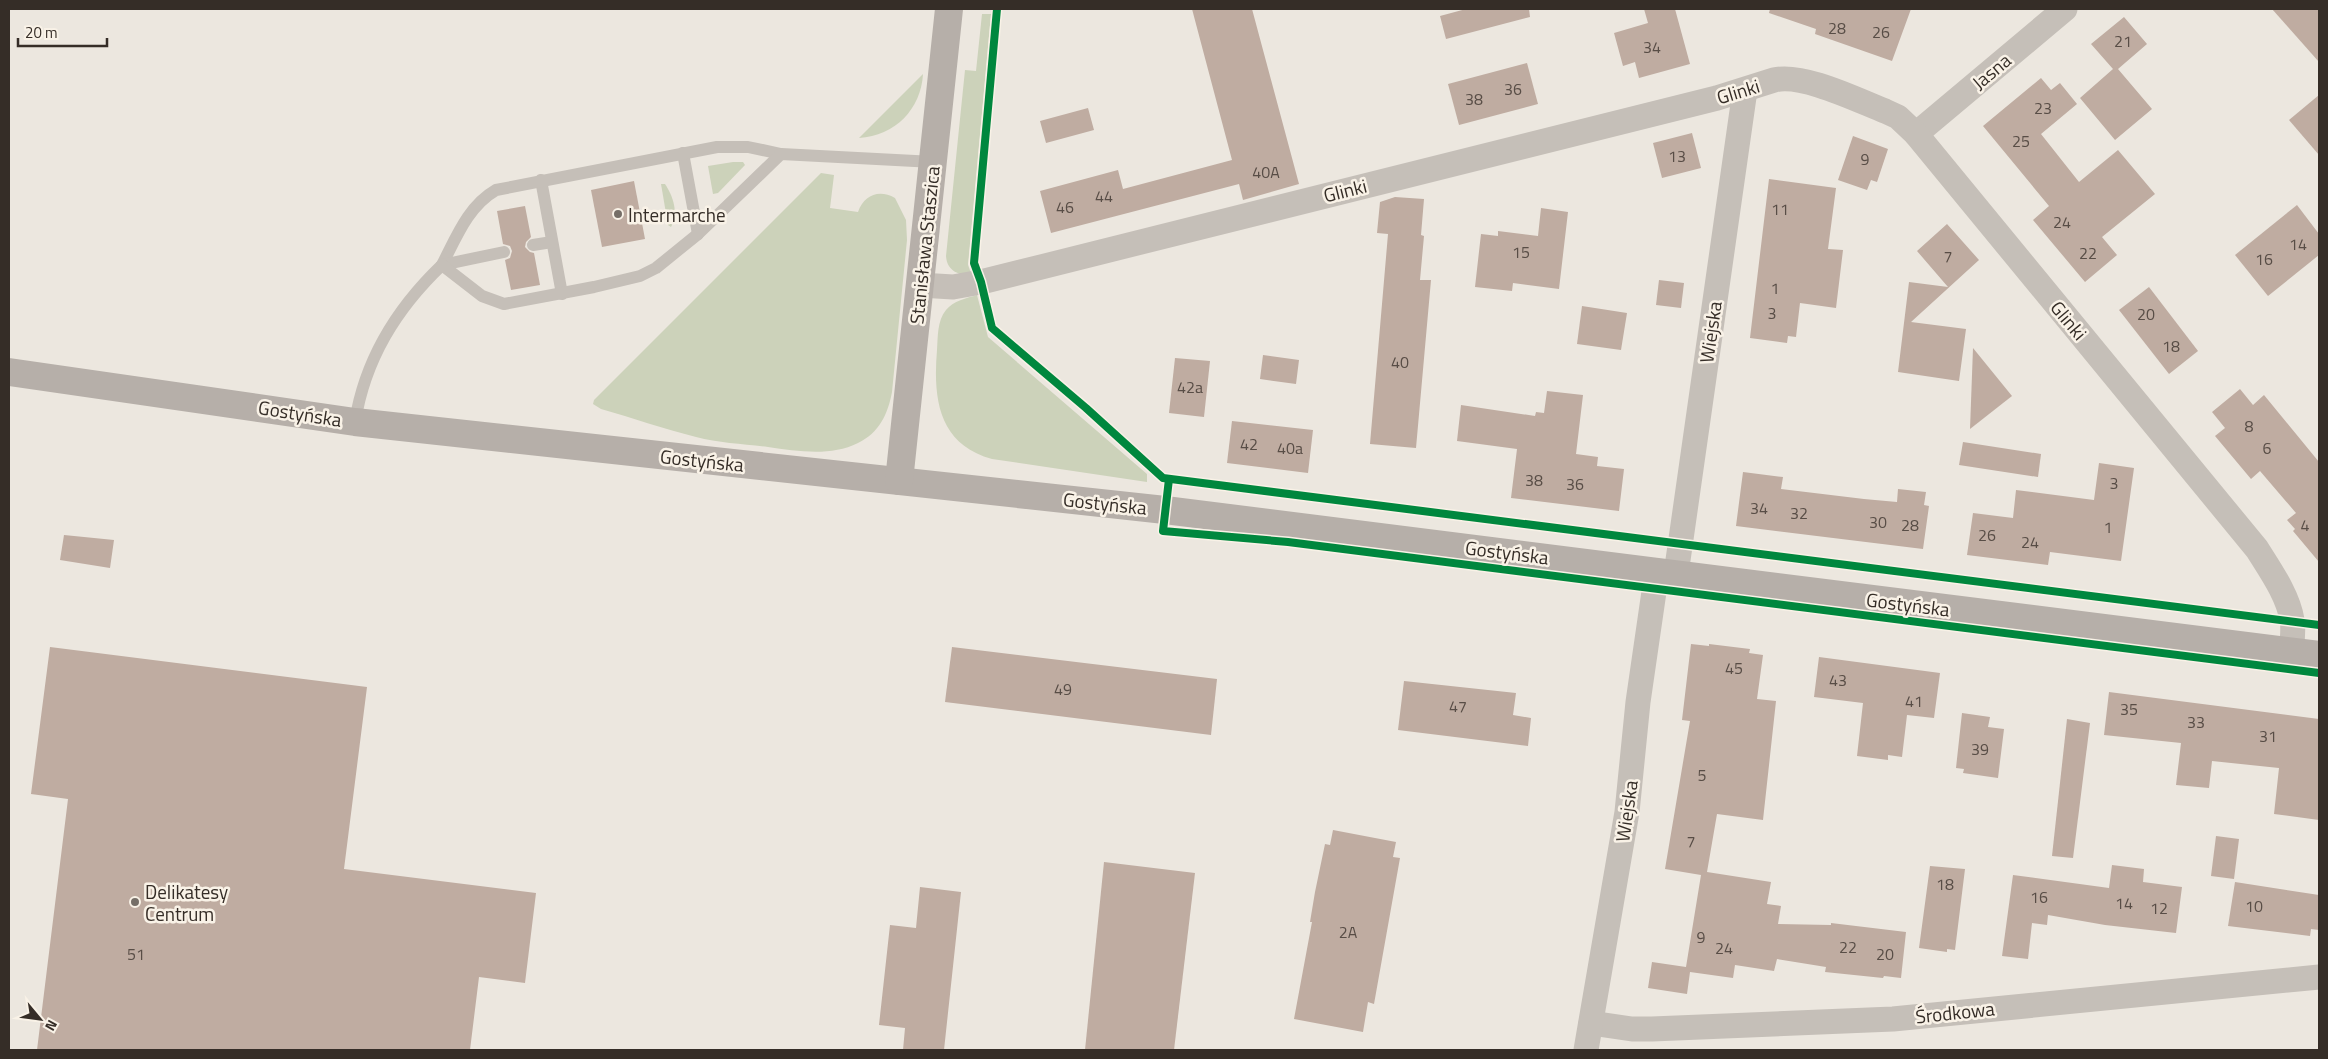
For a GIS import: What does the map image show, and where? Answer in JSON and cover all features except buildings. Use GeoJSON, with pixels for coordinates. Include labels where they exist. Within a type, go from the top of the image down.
{"type":"FeatureCollection","features":[{"type":"Feature","properties":{"kind":"street","name":"Stanisława Staszica"},"geometry":{"type":"LineString","coordinates":[[898,481],[934,162],[949,9]]}},
{"type":"Feature","properties":{"kind":"street","name":"Jasna"},"geometry":{"type":"LineString","coordinates":[[1916,134],[2065,9]]}},
{"type":"Feature","properties":{"kind":"street","name":"Glinki"},"geometry":{"type":"LineString","coordinates":[[920,285],[953,287],[981,282],[1745,90],[1784,78],[1802,80],[1898,117],[1916,134],[2257,549],[2279,586],[2290,612],[2293,622],[2291,652]]}},
{"type":"Feature","properties":{"kind":"street","name":"Wiejska"},"geometry":{"type":"LineString","coordinates":[[1586,1050],[1627,812],[1638,702],[1666,573],[1745,90]]}},
{"type":"Feature","properties":{"kind":"street","name":"Gostyńska"},"geometry":{"type":"LineString","coordinates":[[9,372],[355,422],[1175,511],[2319,655]]}},
{"type":"Feature","properties":{"kind":"street","name":"Środkowa"},"geometry":{"type":"LineString","coordinates":[[1591,1023],[1632,1029],[1652,1029],[1893,1018],[2319,976]]}},
{"type":"Feature","properties":{"kind":"lane"},"geometry":{"type":"LineString","coordinates":[[355,422],[359,399],[368,370],[388,328],[415,293],[442,265],[463,225],[478,203],[496,190],[683,153],[732,146],[760,148],[781,154],[934,162]]}},
{"type":"Feature","properties":{"kind":"lane"},"geometry":{"type":"LineString","coordinates":[[683,153],[698,234]]}},
{"type":"Feature","properties":{"kind":"lane"},"geometry":{"type":"LineString","coordinates":[[442,265],[471,289],[492,302],[513,304],[640,276],[656,268],[698,234],[781,154]]}},
{"type":"Feature","properties":{"kind":"lane"},"geometry":{"type":"LineString","coordinates":[[541,180],[562,294]]}},
{"type":"Feature","properties":{"kind":"lane"},"geometry":{"type":"LineString","coordinates":[[533,245],[552,242]]}},
{"type":"Feature","properties":{"kind":"lane"},"geometry":{"type":"LineString","coordinates":[[442,265],[504,252]]}},
{"type":"Feature","properties":{"kind":"green space"},"geometry":{"type":"Polygon","coordinates":[[[982,14],[991,14],[968,265],[972,276],[955,272],[949,266],[946,256],[965,70],[976,71],[982,14]]]}},
{"type":"Feature","properties":{"kind":"green space"},"geometry":{"type":"Polygon","coordinates":[[[923,74],[917,98],[904,118],[884,132],[859,138],[923,74]]]}},
{"type":"Feature","properties":{"kind":"green space"},"geometry":{"type":"Polygon","coordinates":[[[743,162],[745,165],[718,193],[713,194],[708,166],[743,162]]]}},
{"type":"Feature","properties":{"kind":"green space"},"geometry":{"type":"Polygon","coordinates":[[[821,173],[834,175],[830,208],[858,212],[864,201],[868,198],[873,195],[883,194],[895,198],[906,220],[907,240],[892,392],[885,415],[872,434],[858,443],[836,450],[813,452],[790,450],[696,437],[601,409],[593,404],[594,400],[821,173]]]}},
{"type":"Feature","properties":{"kind":"green space"},"geometry":{"type":"Polygon","coordinates":[[[661,184],[665,184],[674,205],[675,216],[671,227],[668,225],[661,184]]]}},
{"type":"Feature","properties":{"kind":"green space"},"geometry":{"type":"Polygon","coordinates":[[[977,295],[988,337],[1147,474],[1147,482],[992,459],[974,452],[960,442],[950,431],[938,402],[936,385],[939,329],[943,314],[952,304],[977,295]]]}},
{"type":"Feature","properties":{"kind":"cycle path"},"geometry":{"type":"LineString","coordinates":[[997,9],[974,263],[981,282],[992,328],[1086,408],[1163,478],[2319,625]]}},
{"type":"Feature","properties":{"kind":"cycle path"},"geometry":{"type":"LineString","coordinates":[[1169,479],[1163,531],[1288,542],[2319,673]]}},
{"type":"Feature","properties":{"kind":"place","name":"Intermarche"},"geometry":{"type":"Point","coordinates":[618,214]}},
{"type":"Feature","properties":{"kind":"place","name":"Delikatesy Centrum"},"geometry":{"type":"Point","coordinates":[135,902]}}]}
